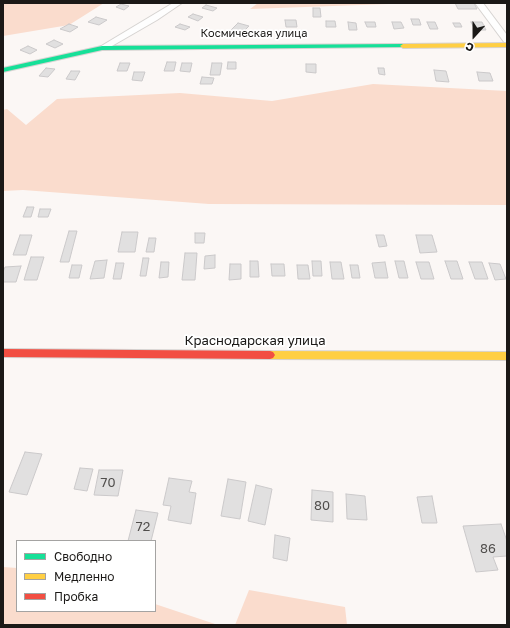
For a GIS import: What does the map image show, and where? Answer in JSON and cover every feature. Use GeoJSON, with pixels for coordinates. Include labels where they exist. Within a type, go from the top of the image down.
{"type":"FeatureCollection","features":[{"type":"Feature","properties":{"kind":"street"},"geometry":{"type":"LineString","coordinates":[[102,48],[178,3]]}},
{"type":"Feature","properties":{"kind":"street"},"geometry":{"type":"LineString","coordinates":[[480,3],[507,40]]}},
{"type":"Feature","properties":{"kind":"street","name":"Космическая улица"},"geometry":{"type":"LineString","coordinates":[[3,70],[102,48],[507,44]]}},
{"type":"Feature","properties":{"kind":"street","name":"Краснодарская улица"},"geometry":{"type":"LineString","coordinates":[[3,352],[507,356]]}},
{"type":"Feature","properties":{"kind":"shaded area"},"geometry":{"type":"Polygon","coordinates":[[[3,3],[104,3],[69,25],[3,36],[3,3]]]}},
{"type":"Feature","properties":{"kind":"shaded area"},"geometry":{"type":"Polygon","coordinates":[[[258,3],[416,3],[250,9],[258,3]]]}},
{"type":"Feature","properties":{"kind":"shaded area"},"geometry":{"type":"Polygon","coordinates":[[[373,84],[507,91],[507,205],[209,204],[23,190],[3,191],[3,110],[7,109],[26,125],[57,99],[180,93],[272,101],[373,84]]]}},
{"type":"Feature","properties":{"kind":"shaded area"},"geometry":{"type":"Polygon","coordinates":[[[3,567],[16,568],[16,612],[156,612],[156,604],[218,625],[3,625],[3,567]]]}},
{"type":"Feature","properties":{"kind":"shaded area"},"geometry":{"type":"Polygon","coordinates":[[[249,590],[345,607],[347,625],[235,625],[249,590]]]}},
{"type":"Feature","properties":{"kind":"building"},"geometry":{"type":"Polygon","coordinates":[[[455,3],[474,3],[477,9],[458,9],[455,3]]]}},
{"type":"Feature","properties":{"kind":"building"},"geometry":{"type":"Polygon","coordinates":[[[121,4],[129,6],[124,10],[116,7],[121,4]]]}},
{"type":"Feature","properties":{"kind":"building"},"geometry":{"type":"Polygon","coordinates":[[[206,5],[217,8],[213,11],[202,8],[206,5]]]}},
{"type":"Feature","properties":{"kind":"building"},"geometry":{"type":"Polygon","coordinates":[[[313,8],[320,8],[321,17],[313,17],[313,8]]]}},
{"type":"Feature","properties":{"kind":"building"},"geometry":{"type":"Polygon","coordinates":[[[193,14],[203,17],[198,21],[188,17],[193,14]]]}},
{"type":"Feature","properties":{"kind":"building"},"geometry":{"type":"Polygon","coordinates":[[[96,17],[107,20],[99,25],[88,22],[96,17]]]}},
{"type":"Feature","properties":{"kind":"building"},"geometry":{"type":"Polygon","coordinates":[[[411,19],[419,19],[421,25],[413,25],[411,19]]]}},
{"type":"Feature","properties":{"kind":"building"},"geometry":{"type":"Polygon","coordinates":[[[285,20],[296,20],[297,27],[286,27],[285,20]]]}},
{"type":"Feature","properties":{"kind":"building"},"geometry":{"type":"Polygon","coordinates":[[[326,21],[335,21],[336,27],[326,27],[326,21]]]}},
{"type":"Feature","properties":{"kind":"building"},"geometry":{"type":"Polygon","coordinates":[[[348,22],[356,23],[357,30],[349,30],[348,22]]]}},
{"type":"Feature","properties":{"kind":"building"},"geometry":{"type":"Polygon","coordinates":[[[365,22],[375,22],[376,27],[367,27],[365,22]]]}},
{"type":"Feature","properties":{"kind":"building"},"geometry":{"type":"Polygon","coordinates":[[[392,22],[401,22],[404,28],[394,29],[392,22]]]}},
{"type":"Feature","properties":{"kind":"building"},"geometry":{"type":"Polygon","coordinates":[[[427,22],[435,22],[438,29],[430,29],[427,22]]]}},
{"type":"Feature","properties":{"kind":"building"},"geometry":{"type":"Polygon","coordinates":[[[471,22],[482,22],[486,30],[475,30],[471,22]]]}},
{"type":"Feature","properties":{"kind":"building"},"geometry":{"type":"Polygon","coordinates":[[[238,23],[249,26],[241,34],[230,31],[238,23]]]}},
{"type":"Feature","properties":{"kind":"building"},"geometry":{"type":"Polygon","coordinates":[[[453,23],[460,23],[462,27],[455,27],[453,23]]]}},
{"type":"Feature","properties":{"kind":"building"},"geometry":{"type":"Polygon","coordinates":[[[69,24],[78,27],[70,32],[60,29],[69,24]]]}},
{"type":"Feature","properties":{"kind":"building"},"geometry":{"type":"Polygon","coordinates":[[[180,24],[190,27],[185,30],[175,27],[180,24]]]}},
{"type":"Feature","properties":{"kind":"building"},"geometry":{"type":"Polygon","coordinates":[[[54,40],[63,44],[55,48],[46,44],[54,40]]]}},
{"type":"Feature","properties":{"kind":"building"},"geometry":{"type":"Polygon","coordinates":[[[28,46],[37,50],[30,54],[20,50],[28,46]]]}},
{"type":"Feature","properties":{"kind":"building"},"geometry":{"type":"Polygon","coordinates":[[[167,62],[176,62],[174,71],[164,71],[167,62]]]}},
{"type":"Feature","properties":{"kind":"building"},"geometry":{"type":"Polygon","coordinates":[[[228,62],[236,62],[236,69],[227,69],[228,62]]]}},
{"type":"Feature","properties":{"kind":"building"},"geometry":{"type":"Polygon","coordinates":[[[120,63],[130,63],[127,71],[117,71],[120,63]]]}},
{"type":"Feature","properties":{"kind":"building"},"geometry":{"type":"Polygon","coordinates":[[[182,63],[192,63],[190,72],[180,71],[182,63]]]}},
{"type":"Feature","properties":{"kind":"building"},"geometry":{"type":"Polygon","coordinates":[[[212,63],[222,63],[220,75],[210,75],[212,63]]]}},
{"type":"Feature","properties":{"kind":"building"},"geometry":{"type":"Polygon","coordinates":[[[306,64],[316,64],[316,73],[306,72],[306,64]]]}},
{"type":"Feature","properties":{"kind":"building"},"geometry":{"type":"Polygon","coordinates":[[[46,68],[55,69],[48,77],[39,76],[46,68]]]}},
{"type":"Feature","properties":{"kind":"building"},"geometry":{"type":"Polygon","coordinates":[[[378,68],[384,68],[385,75],[379,74],[378,68]]]}},
{"type":"Feature","properties":{"kind":"building"},"geometry":{"type":"Polygon","coordinates":[[[434,70],[446,71],[449,82],[436,81],[434,70]]]}},
{"type":"Feature","properties":{"kind":"building"},"geometry":{"type":"Polygon","coordinates":[[[71,71],[80,71],[75,80],[66,79],[71,71]]]}},
{"type":"Feature","properties":{"kind":"building"},"geometry":{"type":"Polygon","coordinates":[[[134,72],[145,72],[142,81],[132,80],[134,72]]]}},
{"type":"Feature","properties":{"kind":"building"},"geometry":{"type":"Polygon","coordinates":[[[477,72],[490,73],[493,81],[479,81],[477,72]]]}},
{"type":"Feature","properties":{"kind":"building"},"geometry":{"type":"Polygon","coordinates":[[[202,77],[214,78],[212,84],[200,84],[202,77]]]}},
{"type":"Feature","properties":{"kind":"building"},"geometry":{"type":"Polygon","coordinates":[[[27,207],[34,207],[31,217],[23,217],[27,207]]]}},
{"type":"Feature","properties":{"kind":"building"},"geometry":{"type":"Polygon","coordinates":[[[40,209],[51,209],[48,217],[38,217],[40,209]]]}},
{"type":"Feature","properties":{"kind":"building"},"geometry":{"type":"Polygon","coordinates":[[[69,231],[77,231],[69,262],[60,262],[69,231]]]}},
{"type":"Feature","properties":{"kind":"building"},"geometry":{"type":"Polygon","coordinates":[[[122,232],[138,232],[135,252],[118,252],[122,232]]]}},
{"type":"Feature","properties":{"kind":"building"},"geometry":{"type":"Polygon","coordinates":[[[195,233],[205,233],[204,243],[195,243],[195,233]]]}},
{"type":"Feature","properties":{"kind":"building"},"geometry":{"type":"Polygon","coordinates":[[[20,235],[32,235],[26,255],[13,255],[20,235]]]}},
{"type":"Feature","properties":{"kind":"building"},"geometry":{"type":"Polygon","coordinates":[[[376,235],[384,235],[387,246],[379,247],[376,235]]]}},
{"type":"Feature","properties":{"kind":"building"},"geometry":{"type":"Polygon","coordinates":[[[416,235],[432,235],[437,252],[420,253],[416,235]]]}},
{"type":"Feature","properties":{"kind":"building"},"geometry":{"type":"Polygon","coordinates":[[[149,238],[156,238],[154,252],[146,252],[149,238]]]}},
{"type":"Feature","properties":{"kind":"building"},"geometry":{"type":"Polygon","coordinates":[[[185,253],[197,253],[195,280],[182,280],[185,253]]]}},
{"type":"Feature","properties":{"kind":"building"},"geometry":{"type":"Polygon","coordinates":[[[215,255],[215,268],[204,269],[205,256],[215,255]]]}},
{"type":"Feature","properties":{"kind":"building"},"geometry":{"type":"Polygon","coordinates":[[[31,257],[44,257],[37,280],[24,280],[31,257]]]}},
{"type":"Feature","properties":{"kind":"building"},"geometry":{"type":"Polygon","coordinates":[[[143,258],[149,258],[146,276],[140,276],[143,258]]]}},
{"type":"Feature","properties":{"kind":"building"},"geometry":{"type":"Polygon","coordinates":[[[107,260],[104,278],[90,279],[95,261],[107,260]]]}},
{"type":"Feature","properties":{"kind":"building"},"geometry":{"type":"Polygon","coordinates":[[[250,261],[258,261],[259,277],[250,277],[250,261]]]}},
{"type":"Feature","properties":{"kind":"building"},"geometry":{"type":"Polygon","coordinates":[[[312,261],[321,261],[322,276],[313,276],[312,261]]]}},
{"type":"Feature","properties":{"kind":"building"},"geometry":{"type":"Polygon","coordinates":[[[395,261],[404,261],[408,278],[399,278],[395,261]]]}},
{"type":"Feature","properties":{"kind":"building"},"geometry":{"type":"Polygon","coordinates":[[[445,261],[457,261],[463,279],[451,279],[445,261]]]}},
{"type":"Feature","properties":{"kind":"building"},"geometry":{"type":"Polygon","coordinates":[[[161,262],[169,262],[168,277],[159,278],[161,262]]]}},
{"type":"Feature","properties":{"kind":"building"},"geometry":{"type":"Polygon","coordinates":[[[330,262],[341,262],[344,279],[332,279],[330,262]]]}},
{"type":"Feature","properties":{"kind":"building"},"geometry":{"type":"Polygon","coordinates":[[[385,262],[388,278],[375,278],[372,263],[385,262]]]}},
{"type":"Feature","properties":{"kind":"building"},"geometry":{"type":"Polygon","coordinates":[[[416,262],[429,262],[434,279],[421,279],[416,262]]]}},
{"type":"Feature","properties":{"kind":"building"},"geometry":{"type":"Polygon","coordinates":[[[469,262],[482,262],[488,279],[475,279],[469,262]]]}},
{"type":"Feature","properties":{"kind":"building"},"geometry":{"type":"Polygon","coordinates":[[[116,263],[124,263],[121,279],[113,279],[116,263]]]}},
{"type":"Feature","properties":{"kind":"building"},"geometry":{"type":"Polygon","coordinates":[[[489,263],[500,264],[506,279],[495,280],[489,263]]]}},
{"type":"Feature","properties":{"kind":"building"},"geometry":{"type":"Polygon","coordinates":[[[230,264],[241,264],[241,279],[229,280],[230,264]]]}},
{"type":"Feature","properties":{"kind":"building"},"geometry":{"type":"Polygon","coordinates":[[[271,264],[284,264],[285,276],[272,276],[271,264]]]}},
{"type":"Feature","properties":{"kind":"building"},"geometry":{"type":"Polygon","coordinates":[[[72,265],[82,265],[79,278],[69,278],[72,265]]]}},
{"type":"Feature","properties":{"kind":"building"},"geometry":{"type":"Polygon","coordinates":[[[297,265],[308,265],[310,279],[298,279],[297,265]]]}},
{"type":"Feature","properties":{"kind":"building"},"geometry":{"type":"Polygon","coordinates":[[[350,265],[358,265],[360,278],[352,278],[350,265]]]}},
{"type":"Feature","properties":{"kind":"building"},"geometry":{"type":"Polygon","coordinates":[[[21,266],[16,282],[3,282],[3,272],[5,267],[21,266]]]}},
{"type":"Feature","properties":{"kind":"building"},"geometry":{"type":"Polygon","coordinates":[[[25,452],[42,454],[27,495],[9,492],[25,452]]]}},
{"type":"Feature","properties":{"kind":"building"},"geometry":{"type":"Polygon","coordinates":[[[80,468],[93,469],[87,491],[74,489],[80,468]]]}},
{"type":"Feature","properties":{"kind":"building"},"geometry":{"type":"Polygon","coordinates":[[[99,470],[123,470],[118,496],[94,495],[99,470]]]}},
{"type":"Feature","properties":{"kind":"building"},"geometry":{"type":"Polygon","coordinates":[[[169,478],[192,481],[189,492],[196,493],[191,524],[168,520],[171,506],[163,505],[169,478]]]}},
{"type":"Feature","properties":{"kind":"building"},"geometry":{"type":"Polygon","coordinates":[[[228,479],[246,482],[240,519],[221,516],[228,479]]]}},
{"type":"Feature","properties":{"kind":"building"},"geometry":{"type":"Polygon","coordinates":[[[256,485],[272,489],[265,525],[248,521],[256,485]]]}},
{"type":"Feature","properties":{"kind":"building"},"geometry":{"type":"Polygon","coordinates":[[[312,490],[333,492],[333,522],[311,520],[312,490]]]}},
{"type":"Feature","properties":{"kind":"building"},"geometry":{"type":"Polygon","coordinates":[[[346,494],[365,496],[367,520],[347,519],[346,494]]]}},
{"type":"Feature","properties":{"kind":"building"},"geometry":{"type":"Polygon","coordinates":[[[432,496],[437,523],[422,523],[417,497],[432,496]]]}},
{"type":"Feature","properties":{"kind":"building"},"geometry":{"type":"Polygon","coordinates":[[[136,510],[158,513],[151,540],[128,540],[136,510]]]}},
{"type":"Feature","properties":{"kind":"building"},"geometry":{"type":"Polygon","coordinates":[[[501,524],[507,541],[507,556],[493,557],[498,570],[476,572],[463,526],[501,524]]]}},
{"type":"Feature","properties":{"kind":"building"},"geometry":{"type":"Polygon","coordinates":[[[275,535],[290,538],[287,561],[273,558],[275,535]]]}},
{"type":"Feature","properties":{"kind":"traffic: fast"},"geometry":{"type":"LineString","coordinates":[[3,70],[102,48],[403,46]]}},
{"type":"Feature","properties":{"kind":"traffic: slow"},"geometry":{"type":"LineString","coordinates":[[403,46],[507,45]]}},
{"type":"Feature","properties":{"kind":"traffic: slow"},"geometry":{"type":"LineString","coordinates":[[270,355],[507,356]]}},
{"type":"Feature","properties":{"kind":"traffic: jam"},"geometry":{"type":"LineString","coordinates":[[3,353],[270,355]]}}]}
